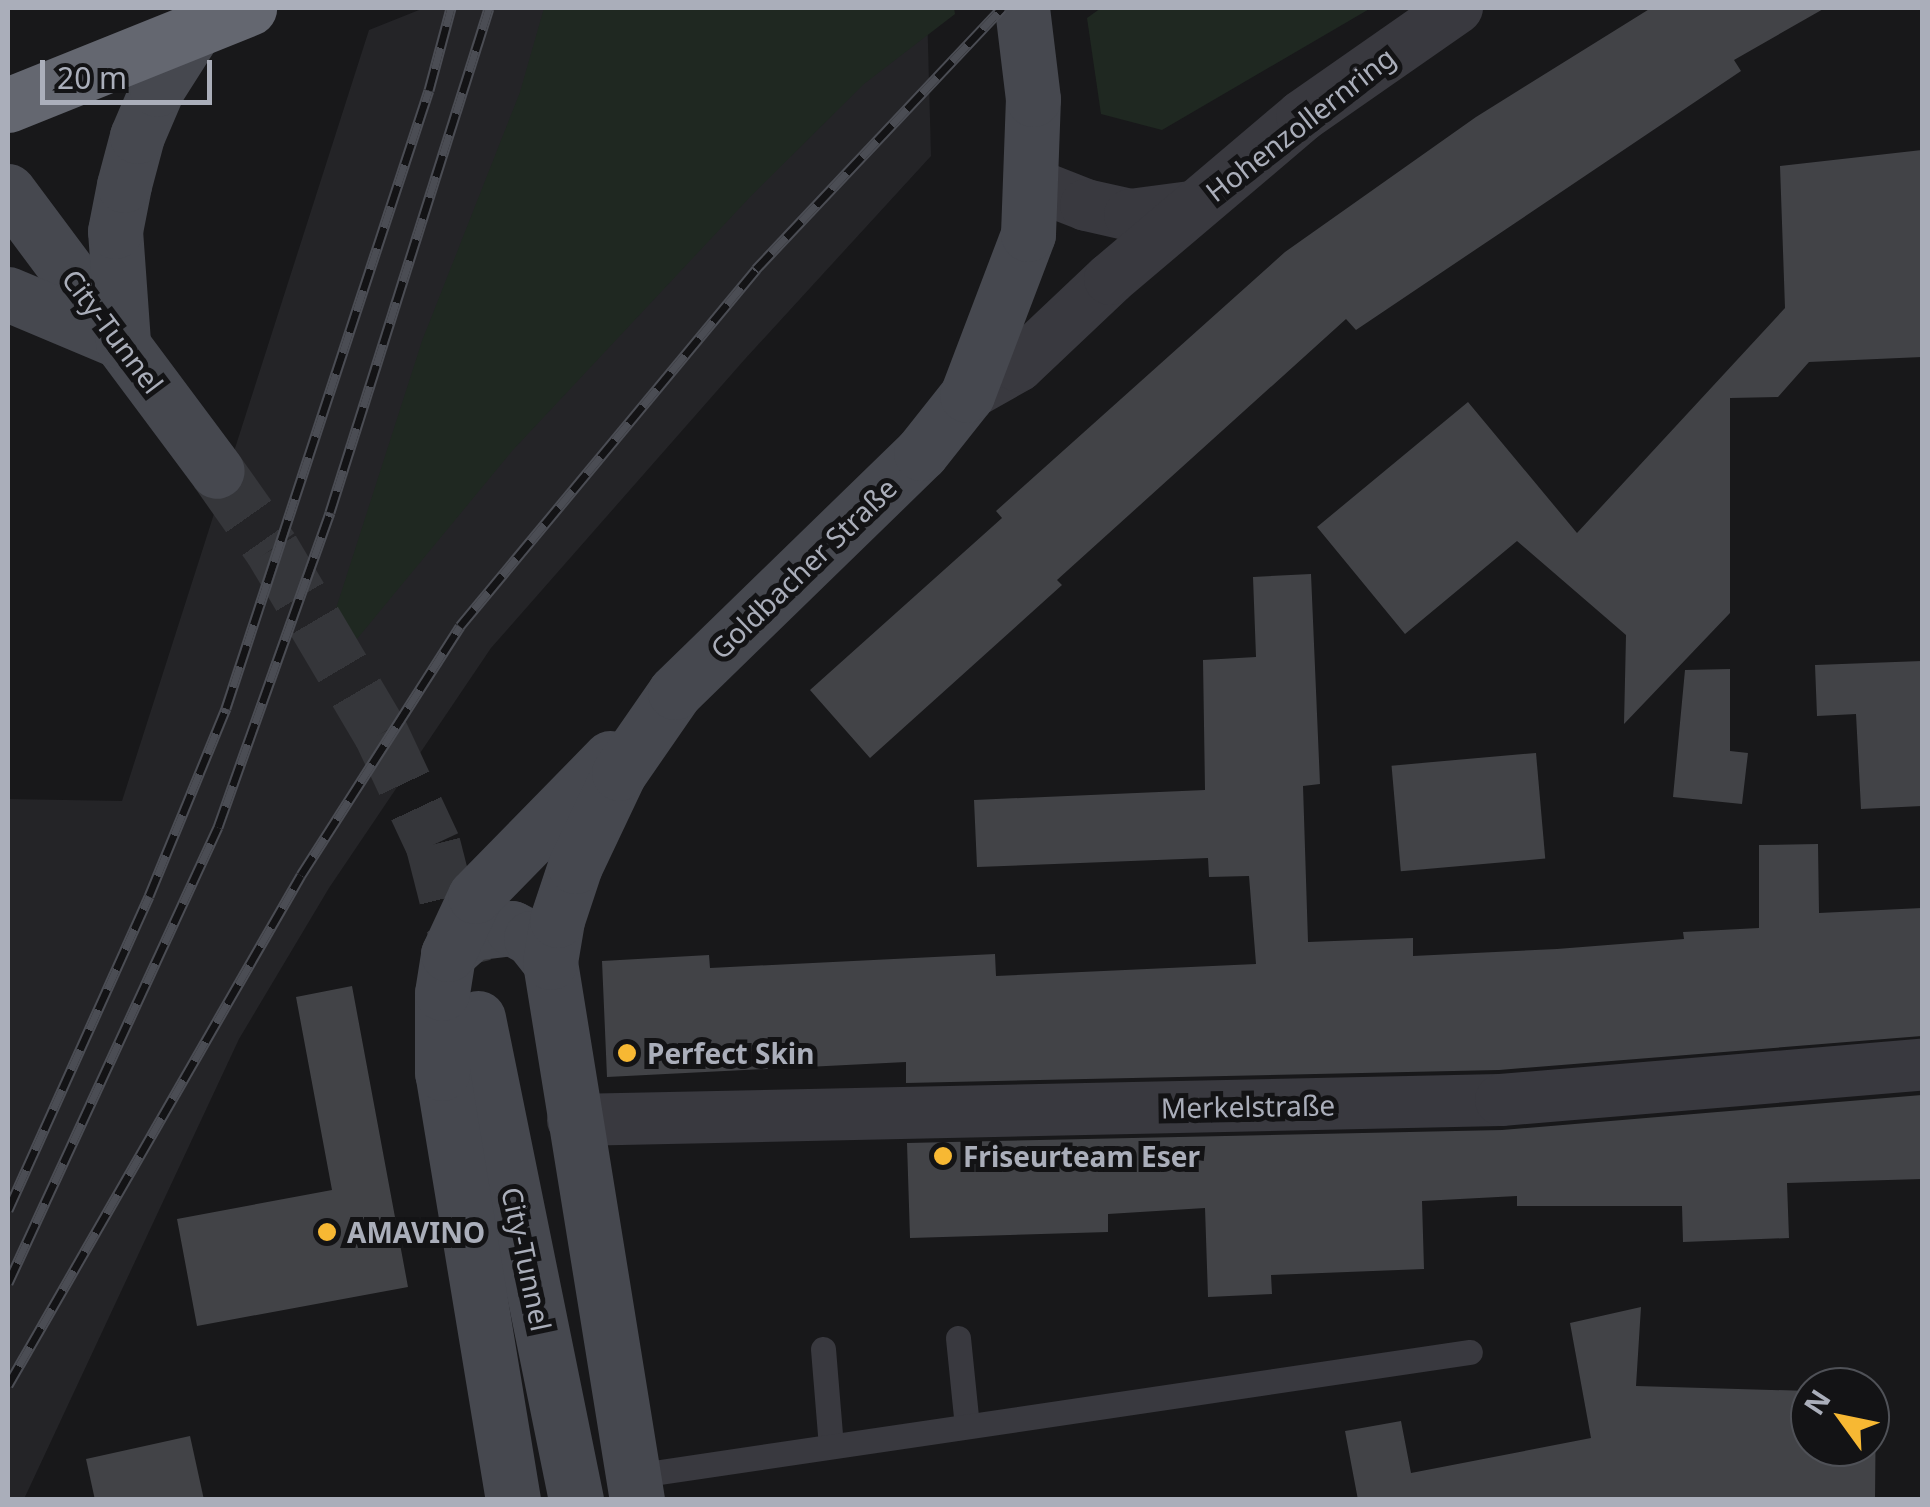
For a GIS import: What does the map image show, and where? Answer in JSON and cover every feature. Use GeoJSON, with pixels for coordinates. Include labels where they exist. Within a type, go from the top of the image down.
{"type":"FeatureCollection","features":[{"type":"Feature","properties":{"kind":"highway"},"geometry":{"type":"LineString","coordinates":[[8,106],[249,8]]}},
{"type":"Feature","properties":{"kind":"main road","name":"Goldbacher Straße"},"geometry":{"type":"LineString","coordinates":[[635,1488],[550,962],[574,866],[618,774],[675,692],[922,453],[968,395],[1028,234],[1032,99],[1022,8]]}},
{"type":"Feature","properties":{"kind":"main road"},"geometry":{"type":"LineString","coordinates":[[8,294],[122,342],[115,231],[124,185],[136,136],[158,89],[194,31]]}},
{"type":"Feature","properties":{"kind":"main road","name":"City-Tunnel"},"geometry":{"type":"LineString","coordinates":[[8,191],[217,472]]}},
{"type":"Feature","properties":{"kind":"main road"},"geometry":{"type":"LineString","coordinates":[[513,1500],[442,1073],[442,993],[448,954],[475,896],[675,692]]}},
{"type":"Feature","properties":{"kind":"main road"},"geometry":{"type":"LineString","coordinates":[[448,954],[471,933],[512,928],[531,938],[550,962]]}},
{"type":"Feature","properties":{"kind":"main road","name":"City-Tunnel"},"geometry":{"type":"LineString","coordinates":[[478,1018],[576,1500]]}},
{"type":"Feature","properties":{"kind":"street","name":"Hohenzollernring"},"geometry":{"type":"LineString","coordinates":[[968,395],[1018,366],[1192,207],[1302,116],[1457,8]]}},
{"type":"Feature","properties":{"kind":"street","name":"Hohenzollernring"},"geometry":{"type":"LineString","coordinates":[[1030,183],[1086,205],[1130,215],[1192,207]]}},
{"type":"Feature","properties":{"kind":"street","name":"Merkelstraße"},"geometry":{"type":"LineString","coordinates":[[573,1120],[1500,1100],[1922,1066]]}},
{"type":"Feature","properties":{"kind":"lane"},"geometry":{"type":"LineString","coordinates":[[958,1338],[967,1426]]}},
{"type":"Feature","properties":{"kind":"lane"},"geometry":{"type":"LineString","coordinates":[[822,1350],[831,1446]]}},
{"type":"Feature","properties":{"kind":"lane"},"geometry":{"type":"LineString","coordinates":[[635,1488],[831,1446],[1470,1352]]}},
{"type":"Feature","properties":{"kind":"shaded area"},"geometry":{"type":"Polygon","coordinates":[[[424,8],[563,8],[524,192],[318,673],[522,416],[927,8],[931,156],[745,359],[491,648],[329,888],[239,1039],[24,1499],[8,1500],[8,799],[122,801],[369,30],[424,8]]]}},
{"type":"Feature","properties":{"kind":"shaded area"},"geometry":{"type":"Polygon","coordinates":[[[544,8],[954,8],[955,14],[864,84],[750,197],[512,451],[352,645],[333,618],[422,341],[520,92],[544,8]]]}},
{"type":"Feature","properties":{"kind":"shaded area"},"geometry":{"type":"Polygon","coordinates":[[[1101,8],[1371,8],[1162,130],[1101,114],[1087,18],[1101,8]]]}},
{"type":"Feature","properties":{"kind":"building"},"geometry":{"type":"Polygon","coordinates":[[[1651,8],[1825,8],[1734,60],[1741,71],[1356,330],[1346,319],[1057,580],[1062,585],[870,758],[810,690],[1002,518],[996,511],[1285,252],[1476,117],[1651,8]]]}},
{"type":"Feature","properties":{"kind":"building"},"geometry":{"type":"Polygon","coordinates":[[[1922,150],[1922,357],[1809,362],[1778,397],[1730,398],[1730,613],[1624,724],[1626,635],[1517,541],[1405,634],[1317,527],[1468,402],[1577,533],[1785,308],[1780,166],[1922,150]]]}},
{"type":"Feature","properties":{"kind":"building"},"geometry":{"type":"Polygon","coordinates":[[[1311,574],[1320,784],[1303,786],[1308,942],[1413,938],[1413,956],[1684,939],[1683,932],[1759,928],[1759,845],[1818,844],[1819,913],[1922,908],[1922,1036],[1499,1070],[906,1083],[906,1062],[607,1077],[602,961],[709,955],[710,968],[995,954],[996,976],[1256,964],[1249,876],[1209,877],[1208,858],[977,867],[974,800],[1205,790],[1203,660],[1256,657],[1253,577],[1311,574]]]}},
{"type":"Feature","properties":{"kind":"building"},"geometry":{"type":"Polygon","coordinates":[[[1922,661],[1922,806],[1861,809],[1856,714],[1817,716],[1815,665],[1922,661]]]}},
{"type":"Feature","properties":{"kind":"building"},"geometry":{"type":"Polygon","coordinates":[[[1730,669],[1730,751],[1748,753],[1742,804],[1673,797],[1685,670],[1730,669]]]}},
{"type":"Feature","properties":{"kind":"building"},"geometry":{"type":"Polygon","coordinates":[[[1536,753],[1545,859],[1401,871],[1392,766],[1536,753]]]}},
{"type":"Feature","properties":{"kind":"building"},"geometry":{"type":"Polygon","coordinates":[[[352,986],[408,1287],[197,1326],[177,1219],[332,1190],[296,997],[352,986]]]}},
{"type":"Feature","properties":{"kind":"building"},"geometry":{"type":"Polygon","coordinates":[[[1922,1095],[1922,1179],[1787,1183],[1789,1238],[1683,1242],[1682,1206],[1517,1206],[1517,1196],[1422,1201],[1424,1269],[1271,1275],[1272,1294],[1208,1297],[1205,1208],[1108,1214],[1108,1232],[910,1238],[907,1143],[1502,1130],[1922,1095]]]}},
{"type":"Feature","properties":{"kind":"building"},"geometry":{"type":"Polygon","coordinates":[[[1641,1307],[1636,1386],[1790,1390],[1790,1467],[1875,1467],[1875,1500],[1358,1500],[1345,1431],[1401,1421],[1411,1473],[1591,1438],[1570,1323],[1641,1307]]]}},
{"type":"Feature","properties":{"kind":"building"},"geometry":{"type":"Polygon","coordinates":[[[190,1436],[204,1500],[95,1500],[86,1459],[190,1436]]]}},
{"type":"Feature","properties":{"kind":"tunnel"},"geometry":{"type":"LineString","coordinates":[[217,471],[272,549],[381,733],[433,844],[464,966]]}},
{"type":"Feature","properties":{"kind":"railway"},"geometry":{"type":"LineString","coordinates":[[8,1210],[149,896],[226,708],[429,90],[451,8]]}},
{"type":"Feature","properties":{"kind":"railway"},"geometry":{"type":"LineString","coordinates":[[8,1283],[218,827],[330,512],[489,8]]}},
{"type":"Feature","properties":{"kind":"railway"},"geometry":{"type":"LineString","coordinates":[[8,1385],[301,875],[460,626],[756,269],[1002,8]]}},
{"type":"Feature","properties":{"kind":"place","name":"Perfect Skin"},"geometry":{"type":"Point","coordinates":[627,1053]}},
{"type":"Feature","properties":{"kind":"place","name":"Friseurteam Eser"},"geometry":{"type":"Point","coordinates":[943,1156]}},
{"type":"Feature","properties":{"kind":"place","name":"AMAVINO"},"geometry":{"type":"Point","coordinates":[327,1232]}}]}
